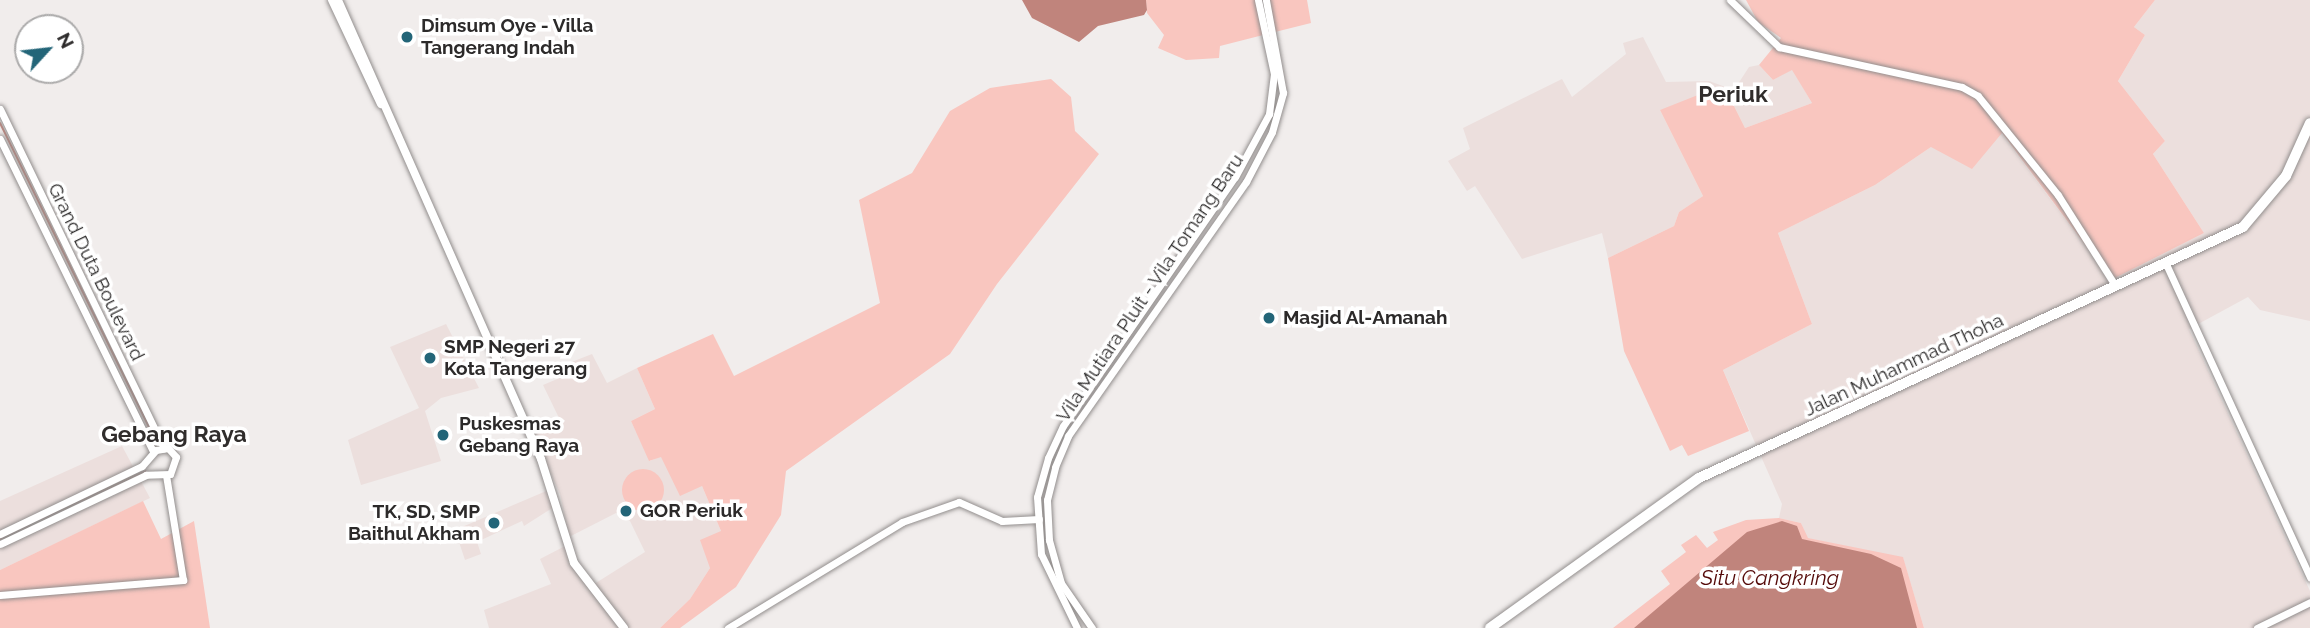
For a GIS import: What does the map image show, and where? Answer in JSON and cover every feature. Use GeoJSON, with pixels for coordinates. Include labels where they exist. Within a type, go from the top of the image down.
{"type":"FeatureCollection","features":[{"type":"Feature","properties":{"kind":"main road"},"geometry":{"type":"LineString","coordinates":[[332,0],[541,459],[574,563],[624,628]]}},
{"type":"Feature","properties":{"kind":"main road"},"geometry":{"type":"LineString","coordinates":[[338,0],[382,106]]}},
{"type":"Feature","properties":{"kind":"main road","name":"Jalan Muhammad Thoha"},"geometry":{"type":"LineString","coordinates":[[1490,628],[1699,478],[2115,285],[2230,235],[2265,207],[2310,123]]}},
{"type":"Feature","properties":{"kind":"street","name":"Vila Mutiara Pluit - Vila Tomang Baru"},"geometry":{"type":"LineString","coordinates":[[1092,628],[1061,583],[1046,519],[1055,467],[1068,436],[1246,181],[1272,132],[1283,93],[1271,38],[1258,0]]}},
{"type":"Feature","properties":{"kind":"street","name":"Vila Mutiara Pluit - Vila Tomang Baru"},"geometry":{"type":"LineString","coordinates":[[1077,628],[1053,587],[1036,519],[1048,458],[1060,431],[1235,177],[1269,114],[1274,93],[1266,0]]}},
{"type":"Feature","properties":{"kind":"street"},"geometry":{"type":"LineString","coordinates":[[1730,0],[1779,47],[1962,88],[1978,96],[2058,195],[2115,285]]}},
{"type":"Feature","properties":{"kind":"street"},"geometry":{"type":"LineString","coordinates":[[1274,93],[1283,93]]}},
{"type":"Feature","properties":{"kind":"street","name":"Grand Duta Boulevard"},"geometry":{"type":"LineString","coordinates":[[0,109],[151,456]]}},
{"type":"Feature","properties":{"kind":"street","name":"Grand Duta Boulevard"},"geometry":{"type":"LineString","coordinates":[[0,139],[43,213],[164,448],[177,461],[166,475]]}},
{"type":"Feature","properties":{"kind":"street"},"geometry":{"type":"LineString","coordinates":[[2166,264],[2310,577]]}},
{"type":"Feature","properties":{"kind":"street"},"geometry":{"type":"LineString","coordinates":[[0,544],[164,448]]}},
{"type":"Feature","properties":{"kind":"street"},"geometry":{"type":"LineString","coordinates":[[0,534],[154,472],[166,475],[183,580],[0,595]]}},
{"type":"Feature","properties":{"kind":"street"},"geometry":{"type":"LineString","coordinates":[[728,628],[902,522],[959,502],[1002,520],[1046,519]]}},
{"type":"Feature","properties":{"kind":"street"},"geometry":{"type":"LineString","coordinates":[[2257,628],[2310,602]]}},
{"type":"Feature","properties":{"kind":"shaded area"},"geometry":{"type":"Polygon","coordinates":[[[1146,0],[1307,0],[1311,23],[1220,46],[1219,58],[1186,60],[1158,48],[1164,35],[1147,13],[1146,0]]]}},
{"type":"Feature","properties":{"kind":"shaded area"},"geometry":{"type":"Polygon","coordinates":[[[1746,0],[2155,0],[2134,27],[2145,35],[2118,81],[2165,141],[2153,154],[2204,233],[2111,280],[2002,133],[1972,169],[1931,147],[1875,185],[1778,233],[1812,324],[1723,370],[1749,431],[1688,456],[1682,445],[1670,451],[1624,351],[1608,258],[1674,226],[1679,212],[1703,196],[1660,110],[1708,91],[1732,102],[1745,128],[1812,103],[1792,70],[1773,80],[1759,65],[1781,38],[1758,22],[1746,0]]]}},
{"type":"Feature","properties":{"kind":"shaded area"},"geometry":{"type":"Polygon","coordinates":[[[2155,0],[2310,0],[2310,321],[2260,310],[2248,297],[2189,329],[2310,591],[2310,628],[1924,628],[1903,558],[1807,538],[1801,523],[1779,518],[1782,504],[1723,370],[1812,324],[1778,233],[1875,185],[1931,147],[2001,133],[2111,280],[2204,233],[2153,154],[2165,141],[2118,81],[2145,35],[2134,27],[2155,0]]]}},
{"type":"Feature","properties":{"kind":"shaded area"},"geometry":{"type":"Polygon","coordinates":[[[1643,37],[1666,82],[1709,81],[1734,90],[1749,67],[1759,65],[1773,80],[1792,69],[1812,103],[1745,128],[1732,102],[1660,110],[1703,196],[1679,212],[1674,226],[1608,258],[1602,233],[1522,259],[1475,186],[1467,191],[1448,161],[1470,149],[1463,128],[1562,79],[1572,97],[1626,54],[1623,43],[1643,37]]]}},
{"type":"Feature","properties":{"kind":"shaded area"},"geometry":{"type":"Polygon","coordinates":[[[1051,79],[1071,97],[1075,131],[1099,154],[997,284],[950,354],[786,471],[781,515],[736,587],[680,628],[660,628],[690,599],[710,568],[700,540],[721,531],[702,486],[680,496],[661,457],[649,461],[631,421],[655,409],[637,368],[713,334],[734,376],[880,303],[859,200],[912,173],[950,111],[990,88],[1051,79]]]}},
{"type":"Feature","properties":{"kind":"shaded area"},"geometry":{"type":"Polygon","coordinates":[[[446,324],[479,388],[441,398],[425,411],[441,461],[361,485],[348,440],[419,408],[390,347],[446,324]]]}},
{"type":"Feature","properties":{"kind":"shaded area"},"geometry":{"type":"Polygon","coordinates":[[[592,354],[607,383],[637,368],[655,409],[631,421],[650,461],[661,456],[702,486],[721,531],[710,568],[690,599],[660,628],[489,628],[484,610],[551,584],[540,559],[567,545],[591,586],[645,552],[630,521],[618,512],[569,537],[560,494],[531,431],[559,418],[543,385],[562,377],[559,367],[592,354]]]}},
{"type":"Feature","properties":{"kind":"shaded area"},"geometry":{"type":"Polygon","coordinates":[[[122,446],[150,498],[0,570],[0,501],[122,446]]]}},
{"type":"Feature","properties":{"kind":"shaded area"},"geometry":{"type":"Polygon","coordinates":[[[643,469],[658,475],[664,490],[658,505],[643,511],[628,505],[622,490],[628,475],[643,469]]]}},
{"type":"Feature","properties":{"kind":"shaded area","name":"TK, SD, SMP Baithul Akham"},"geometry":{"type":"Polygon","coordinates":[[[551,489],[557,505],[524,526],[522,521],[477,542],[481,554],[465,560],[455,530],[551,489]]]}},
{"type":"Feature","properties":{"kind":"shaded area"},"geometry":{"type":"Polygon","coordinates":[[[143,501],[161,539],[194,521],[210,628],[0,628],[0,570],[143,501]]]}},
{"type":"Feature","properties":{"kind":"shaded area","name":"Situ Cangkring"},"geometry":{"type":"Polygon","coordinates":[[[1779,518],[1801,523],[1808,538],[1903,557],[1924,628],[1613,628],[1670,584],[1661,571],[1686,552],[1681,545],[1696,535],[1707,548],[1718,540],[1713,532],[1746,520],[1779,518]]]}},
{"type":"Feature","properties":{"kind":"water"},"geometry":{"type":"Polygon","coordinates":[[[1022,0],[1146,0],[1147,10],[1144,15],[1098,26],[1079,42],[1032,18],[1022,0]]]}},
{"type":"Feature","properties":{"kind":"water","name":"Situ Cangkring"},"geometry":{"type":"Polygon","coordinates":[[[1782,521],[1797,526],[1802,539],[1871,554],[1901,568],[1917,628],[1634,628],[1747,532],[1782,521]]]}},
{"type":"Feature","properties":{"kind":"waterway"},"geometry":{"type":"LineString","coordinates":[[0,123],[156,442]]}},
{"type":"Feature","properties":{"kind":"waterway"},"geometry":{"type":"LineString","coordinates":[[41,519],[146,471]]}},
{"type":"Feature","properties":{"kind":"waterway"},"geometry":{"type":"LineString","coordinates":[[0,539],[30,525]]}},
{"type":"Feature","properties":{"kind":"place","name":"Dimsum Oye - Villa Tangerang Indah"},"geometry":{"type":"Point","coordinates":[407,37]}},
{"type":"Feature","properties":{"kind":"place","name":"Masjid Al-Amanah"},"geometry":{"type":"Point","coordinates":[1269,318]}},
{"type":"Feature","properties":{"kind":"place","name":"SMP Negeri 27 Kota Tangerang"},"geometry":{"type":"Point","coordinates":[430,358]}},
{"type":"Feature","properties":{"kind":"place","name":"Puskesmas Gebang Raya"},"geometry":{"type":"Point","coordinates":[443,435]}},
{"type":"Feature","properties":{"kind":"place","name":"GOR Periuk"},"geometry":{"type":"Point","coordinates":[626,511]}},
{"type":"Feature","properties":{"kind":"place","name":"TK, SD, SMP Baithul Akham"},"geometry":{"type":"Point","coordinates":[494,523]}},
{"type":"Feature","properties":{"kind":"district","name":"Periuk"},"geometry":{"type":"Point","coordinates":[1733,94]}},
{"type":"Feature","properties":{"kind":"district","name":"Gebang Raya"},"geometry":{"type":"Point","coordinates":[174,434]}}]}
